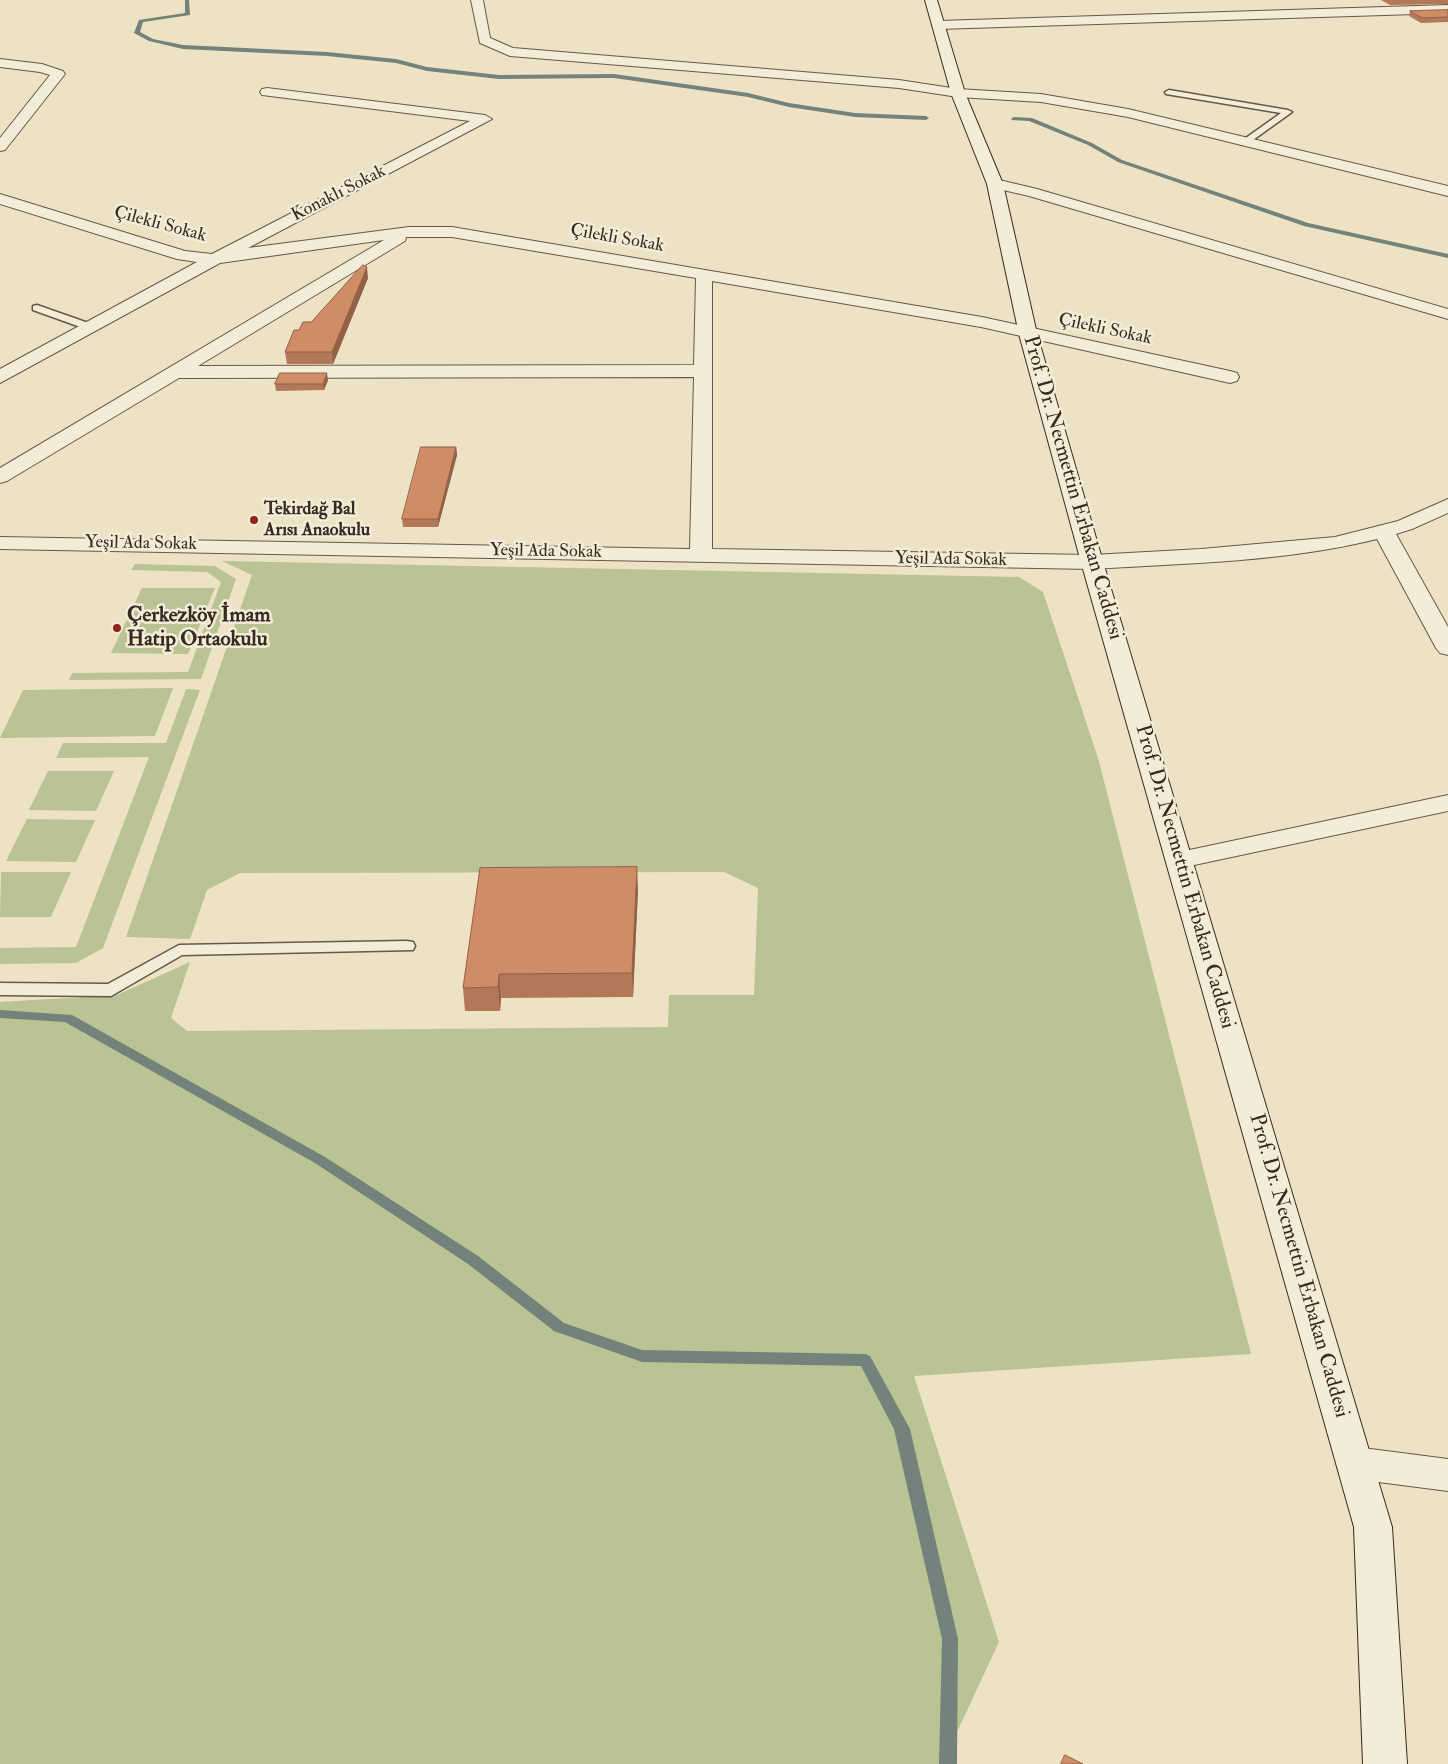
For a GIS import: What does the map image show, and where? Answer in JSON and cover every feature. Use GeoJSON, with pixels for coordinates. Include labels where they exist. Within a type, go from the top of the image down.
{"type":"FeatureCollection","features":[{"type":"Feature","properties":{"kind":"street"},"geometry":{"type":"LineString","coordinates":[[477,0],[484,40],[510,52],[899,84],[958,93],[1041,98],[1128,113],[1448,191]]}},
{"type":"Feature","properties":{"kind":"street","name":"Prof. Dr. Necmettin Erbakan Caddesi"},"geometry":{"type":"LineString","coordinates":[[931,0],[958,93],[995,184],[1028,334],[1092,562],[1373,1527],[1385,1764]]}},
{"type":"Feature","properties":{"kind":"street"},"geometry":{"type":"LineString","coordinates":[[1230,5],[1239,15]]}},
{"type":"Feature","properties":{"kind":"street"},"geometry":{"type":"LineString","coordinates":[[938,26],[1448,9]]}},
{"type":"Feature","properties":{"kind":"street"},"geometry":{"type":"LineString","coordinates":[[0,63],[42,68],[58,74],[0,147]]}},
{"type":"Feature","properties":{"kind":"street","name":"Konaklı Sokak"},"geometry":{"type":"LineString","coordinates":[[0,377],[215,259],[485,119],[267,92]]}},
{"type":"Feature","properties":{"kind":"street"},"geometry":{"type":"LineString","coordinates":[[995,184],[1032,192],[1448,314]]}},
{"type":"Feature","properties":{"kind":"street","name":"Çilekli Sokak"},"geometry":{"type":"LineString","coordinates":[[0,199],[183,256],[215,259],[409,232],[452,232],[982,322],[1028,334],[1230,377]]}},
{"type":"Feature","properties":{"kind":"street"},"geometry":{"type":"LineString","coordinates":[[0,478],[409,232]]}},
{"type":"Feature","properties":{"kind":"street"},"geometry":{"type":"LineString","coordinates":[[701,555],[704,274]]}},
{"type":"Feature","properties":{"kind":"street"},"geometry":{"type":"LineString","coordinates":[[175,372],[703,371]]}},
{"type":"Feature","properties":{"kind":"street","name":"Yeşil Ada Sokak"},"geometry":{"type":"LineString","coordinates":[[0,543],[1092,562],[1201,556],[1335,543],[1405,525],[1448,505]]}},
{"type":"Feature","properties":{"kind":"street"},"geometry":{"type":"LineString","coordinates":[[1384,531],[1448,648]]}},
{"type":"Feature","properties":{"kind":"street"},"geometry":{"type":"LineString","coordinates":[[1180,860],[1448,804]]}},
{"type":"Feature","properties":{"kind":"street"},"geometry":{"type":"LineString","coordinates":[[1355,1463],[1448,1475]]}},
{"type":"Feature","properties":{"kind":"lane"},"geometry":{"type":"LineString","coordinates":[[1169,92],[1288,112],[1246,142]]}},
{"type":"Feature","properties":{"kind":"lane"},"geometry":{"type":"LineString","coordinates":[[37,308],[90,327]]}},
{"type":"Feature","properties":{"kind":"lane"},"geometry":{"type":"LineString","coordinates":[[0,989],[111,990],[179,950],[408,946]]}},
{"type":"Feature","properties":{"kind":"green space"},"geometry":{"type":"Polygon","coordinates":[[[222,561],[1019,577],[1043,592],[1098,758],[1251,1354],[914,1376],[999,1642],[942,1764],[0,1764],[0,1002],[117,995],[190,962],[171,1018],[187,1031],[668,1027],[669,995],[754,995],[758,888],[724,872],[240,873],[207,890],[190,939],[126,937],[252,575],[222,561]]]}},
{"type":"Feature","properties":{"kind":"green space"},"geometry":{"type":"Polygon","coordinates":[[[135,564],[215,566],[236,579],[201,679],[69,680],[72,673],[188,672],[221,582],[207,572],[131,570],[135,564]]]}},
{"type":"Feature","properties":{"kind":"green space"},"geometry":{"type":"Polygon","coordinates":[[[142,588],[215,588],[188,654],[111,653],[142,588]]]}},
{"type":"Feature","properties":{"kind":"green space"},"geometry":{"type":"Polygon","coordinates":[[[173,688],[155,736],[0,738],[23,690],[173,688]]]}},
{"type":"Feature","properties":{"kind":"green space"},"geometry":{"type":"Polygon","coordinates":[[[186,689],[200,690],[103,948],[76,963],[0,964],[0,948],[76,947],[149,757],[56,758],[63,743],[166,743],[186,689]]]}},
{"type":"Feature","properties":{"kind":"green space"},"geometry":{"type":"Polygon","coordinates":[[[48,771],[114,771],[96,811],[29,810],[48,771]]]}},
{"type":"Feature","properties":{"kind":"green space"},"geometry":{"type":"Polygon","coordinates":[[[27,819],[95,820],[76,862],[6,861],[27,819]]]}},
{"type":"Feature","properties":{"kind":"green space"},"geometry":{"type":"Polygon","coordinates":[[[1,872],[71,872],[51,917],[0,917],[1,872]]]}},
{"type":"Feature","properties":{"kind":"building"},"geometry":{"type":"Polygon","coordinates":[[[1448,10],[1448,17],[1422,18],[1410,11],[1448,10]]]}},
{"type":"Feature","properties":{"kind":"building"},"geometry":{"type":"Polygon","coordinates":[[[363,265],[367,267],[332,352],[285,352],[294,330],[299,330],[303,322],[311,322],[363,265]]]}},
{"type":"Feature","properties":{"kind":"building"},"geometry":{"type":"Polygon","coordinates":[[[280,373],[327,373],[323,384],[275,384],[280,373]]]}},
{"type":"Feature","properties":{"kind":"building"},"geometry":{"type":"Polygon","coordinates":[[[421,447],[456,447],[438,519],[402,519],[421,447]]]}},
{"type":"Feature","properties":{"kind":"building"},"geometry":{"type":"Polygon","coordinates":[[[637,867],[632,973],[499,974],[498,987],[463,988],[480,868],[637,867]]]}},
{"type":"Feature","properties":{"kind":"building"},"geometry":{"type":"Polygon","coordinates":[[[1065,1755],[1083,1764],[1061,1764],[1065,1755]]]}},
{"type":"Feature","properties":{"kind":"waterway"},"geometry":{"type":"LineString","coordinates":[[187,0],[188,14],[141,21],[137,33],[151,40],[183,47],[327,54],[396,61],[427,69],[499,77],[614,76],[748,95],[789,105],[855,115],[926,118]]}},
{"type":"Feature","properties":{"kind":"waterway"},"geometry":{"type":"LineString","coordinates":[[1013,119],[1030,119],[1090,144],[1120,161],[1306,225],[1448,256]]}},
{"type":"Feature","properties":{"kind":"waterway"},"geometry":{"type":"LineString","coordinates":[[0,1014],[68,1018],[320,1160],[473,1260],[559,1327],[642,1356],[865,1360],[902,1429],[950,1639],[948,1764]]}},
{"type":"Feature","properties":{"kind":"place","name":"Tekirdağ Bal Arısı Anaokulu"},"geometry":{"type":"Point","coordinates":[254,520]}},
{"type":"Feature","properties":{"kind":"place","name":"Çerkezköy İmam Hatip Ortaokulu"},"geometry":{"type":"Point","coordinates":[117,628]}}]}
